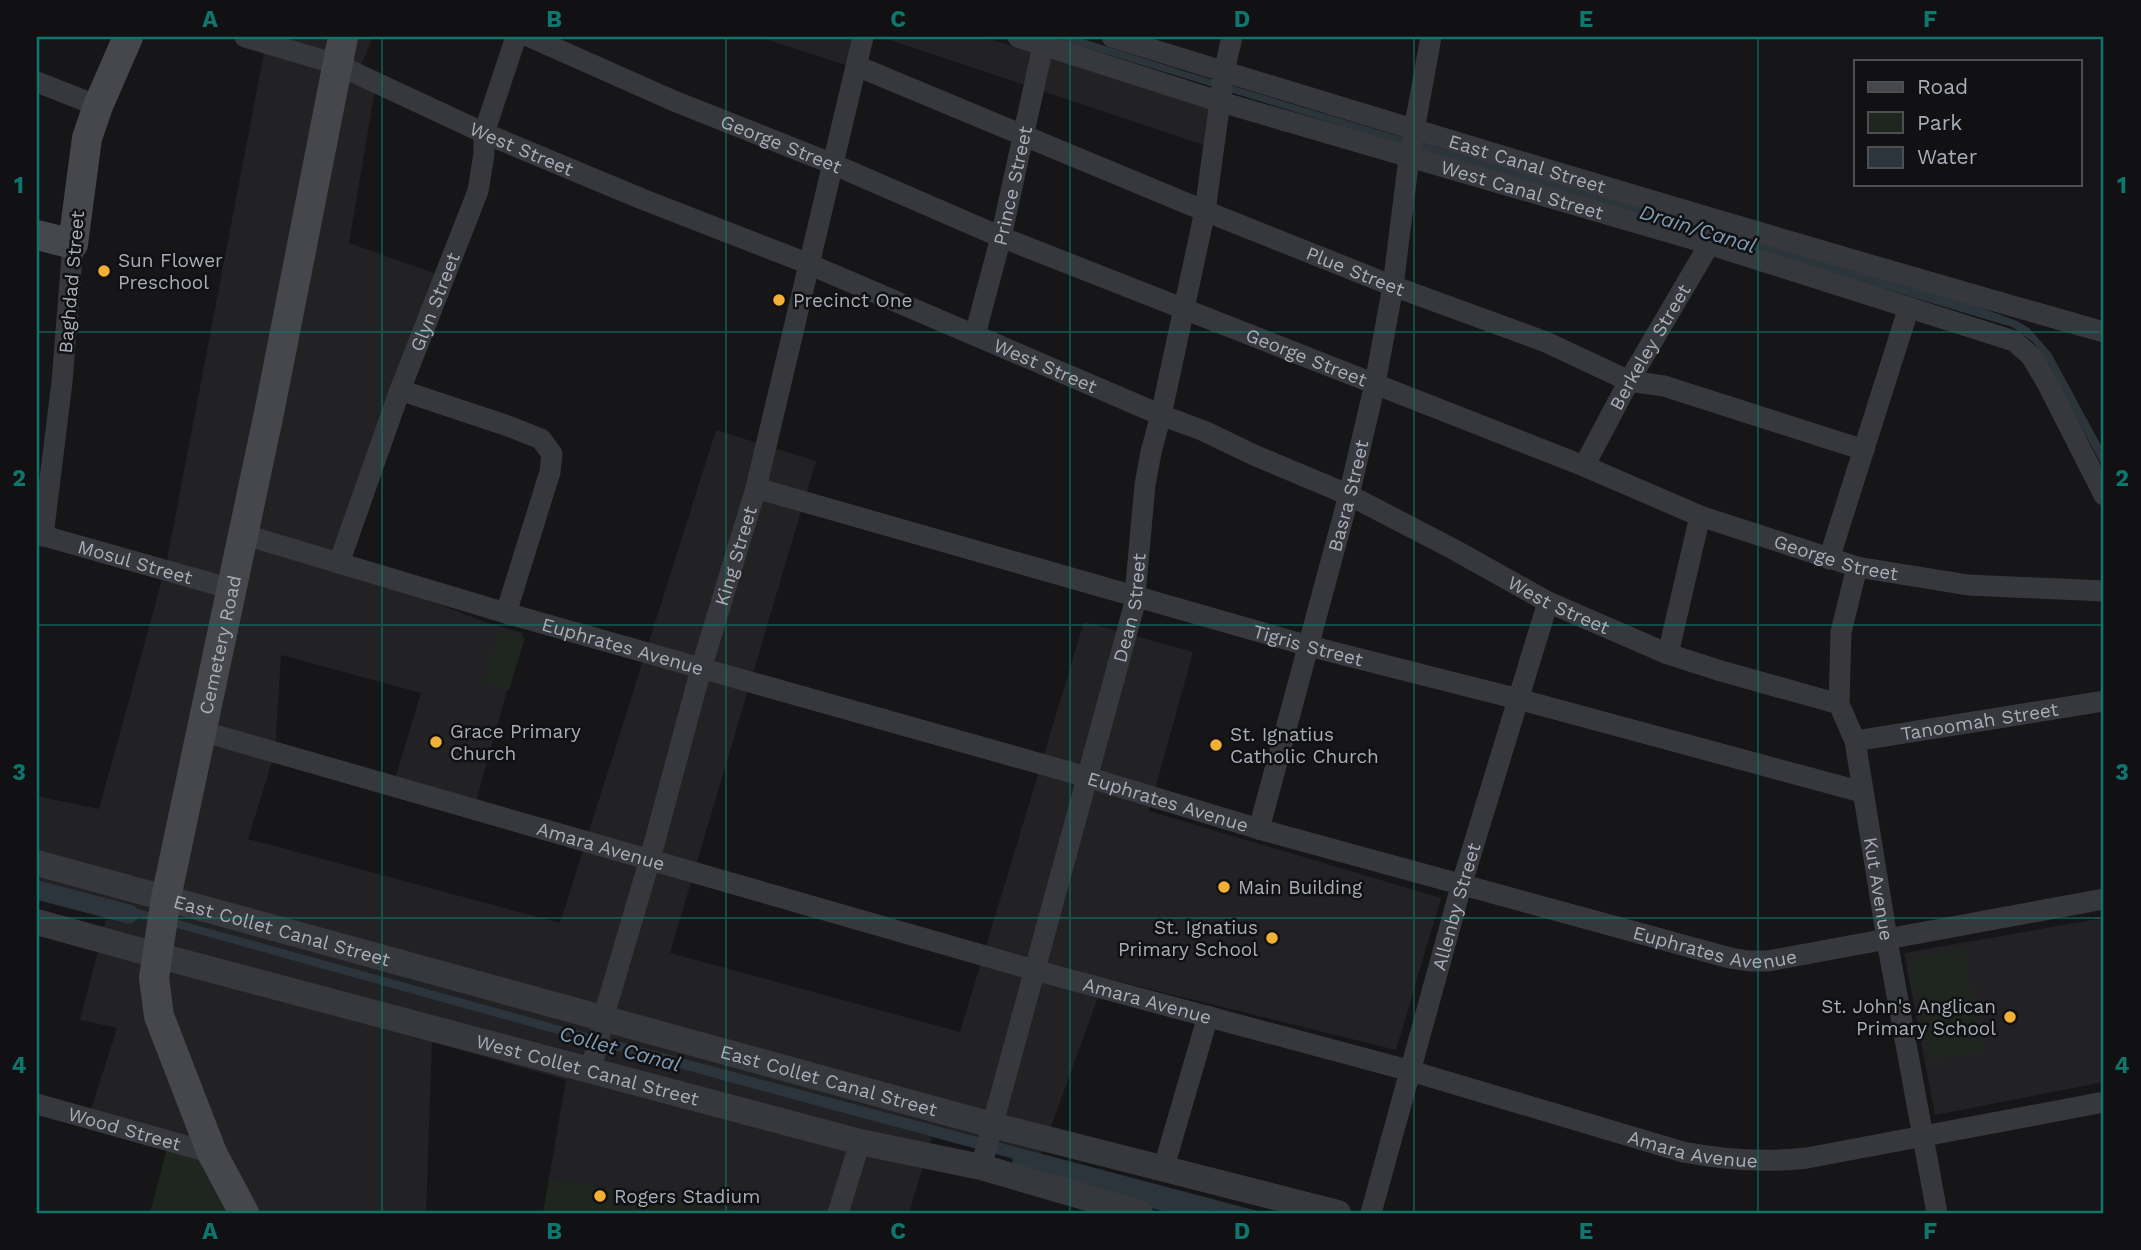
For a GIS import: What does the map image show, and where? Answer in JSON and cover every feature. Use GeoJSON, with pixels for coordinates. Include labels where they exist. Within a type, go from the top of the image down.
{"type":"FeatureCollection","features":[{"type":"Feature","properties":{"kind":"main road","name":"Baghdad Street"},"geometry":{"type":"LineString","coordinates":[[73,244],[87,138],[128,37]]}},
{"type":"Feature","properties":{"kind":"main road","name":"Cemetery Road"},"geometry":{"type":"LineString","coordinates":[[244,1213],[212,1153],[159,1016],[154,978],[165,903],[270,408],[339,50]]}},
{"type":"Feature","properties":{"kind":"main road"},"geometry":{"type":"LineString","coordinates":[[37,234],[73,244]]}},
{"type":"Feature","properties":{"kind":"street","name":"West Street"},"geometry":{"type":"LineString","coordinates":[[245,37],[339,50],[484,133],[642,199],[810,264],[1204,431],[1349,495],[1549,602],[1668,654],[1839,704]]}},
{"type":"Feature","properties":{"kind":"street","name":"Glyn Street"},"geometry":{"type":"LineString","coordinates":[[338,564],[400,390],[478,191],[484,154],[484,133],[516,37]]}},
{"type":"Feature","properties":{"kind":"street","name":"George Street"},"geometry":{"type":"LineString","coordinates":[[530,37],[674,102],[834,164],[1001,237],[1584,466],[1700,516],[1857,567],[1969,585],[2104,591]]}},
{"type":"Feature","properties":{"kind":"street","name":"King Street"},"geometry":{"type":"LineString","coordinates":[[593,1062],[701,669],[756,488],[863,37]]}},
{"type":"Feature","properties":{"kind":"street"},"geometry":{"type":"LineString","coordinates":[[1018,37],[1044,41],[1223,87],[1412,144]]}},
{"type":"Feature","properties":{"kind":"street","name":"East Canal Street"},"geometry":{"type":"LineString","coordinates":[[1112,37],[1223,87],[1412,144],[1716,233],[2104,332]]}},
{"type":"Feature","properties":{"kind":"street","name":"Dean Street"},"geometry":{"type":"LineString","coordinates":[[987,1147],[1136,596],[1145,485],[1205,211],[1231,37]]}},
{"type":"Feature","properties":{"kind":"street","name":"Basra Street"},"geometry":{"type":"LineString","coordinates":[[1259,829],[1349,495],[1374,384],[1393,286],[1412,144],[1432,37]]}},
{"type":"Feature","properties":{"kind":"street","name":"Prince Street"},"geometry":{"type":"LineString","coordinates":[[975,335],[1001,237],[1044,41]]}},
{"type":"Feature","properties":{"kind":"street","name":"Plue Street"},"geometry":{"type":"LineString","coordinates":[[857,66],[1205,211],[1393,286],[1546,342],[1629,381],[1664,386],[1864,450]]}},
{"type":"Feature","properties":{"kind":"street"},"geometry":{"type":"LineString","coordinates":[[37,82],[98,107]]}},
{"type":"Feature","properties":{"kind":"street"},"geometry":{"type":"LineString","coordinates":[[1716,233],[1909,307],[2014,341],[2031,356],[2046,381],[2104,495]]}},
{"type":"Feature","properties":{"kind":"street","name":"Berkeley Street"},"geometry":{"type":"LineString","coordinates":[[1584,466],[1629,381],[1716,233]]}},
{"type":"Feature","properties":{"kind":"street","name":"Baghdad Street"},"geometry":{"type":"LineString","coordinates":[[40,535],[62,382],[73,244]]}},
{"type":"Feature","properties":{"kind":"street"},"geometry":{"type":"LineString","coordinates":[[1829,559],[1909,307]]}},
{"type":"Feature","properties":{"kind":"street"},"geometry":{"type":"LineString","coordinates":[[400,390],[541,439],[552,454],[552,463],[506,613]]}},
{"type":"Feature","properties":{"kind":"street","name":"Tigris Street"},"geometry":{"type":"LineString","coordinates":[[756,488],[1309,646],[1518,699],[1862,792]]}},
{"type":"Feature","properties":{"kind":"street"},"geometry":{"type":"LineString","coordinates":[[1668,654],[1700,516]]}},
{"type":"Feature","properties":{"kind":"street","name":"Euphrates Avenue"},"geometry":{"type":"LineString","coordinates":[[242,534],[506,613],[1087,777],[1259,829],[1739,960],[1769,961],[2104,899]]}},
{"type":"Feature","properties":{"kind":"street","name":"Mosul Street"},"geometry":{"type":"LineString","coordinates":[[40,535],[232,589]]}},
{"type":"Feature","properties":{"kind":"street","name":"Kut Avenue"},"geometry":{"type":"LineString","coordinates":[[1857,567],[1841,632],[1839,704],[1855,741],[1921,1135],[1937,1213]]}},
{"type":"Feature","properties":{"kind":"street","name":"Allenby Street"},"geometry":{"type":"LineString","coordinates":[[1371,1213],[1462,883],[1549,602]]}},
{"type":"Feature","properties":{"kind":"street","name":"Tanoomah Street"},"geometry":{"type":"LineString","coordinates":[[1855,741],[2104,701]]}},
{"type":"Feature","properties":{"kind":"street","name":"Amara Avenue"},"geometry":{"type":"LineString","coordinates":[[201,731],[1034,970],[1411,1071],[1661,1146],[1720,1159],[1776,1162],[1797,1159],[2104,1102]]}},
{"type":"Feature","properties":{"kind":"street","name":"East Collet Canal Street"},"geometry":{"type":"LineString","coordinates":[[37,863],[165,903],[602,1025],[987,1147],[1163,1170],[1338,1213]]}},
{"type":"Feature","properties":{"kind":"street","name":"West Collet Canal Street"},"geometry":{"type":"LineString","coordinates":[[37,922],[157,947],[593,1062],[860,1142],[987,1147],[1106,1209],[1140,1213]]}},
{"type":"Feature","properties":{"kind":"street"},"geometry":{"type":"LineString","coordinates":[[1163,1170],[1208,1016]]}},
{"type":"Feature","properties":{"kind":"street","name":"Wood Street"},"geometry":{"type":"LineString","coordinates":[[37,1104],[212,1153]]}},
{"type":"Feature","properties":{"kind":"street"},"geometry":{"type":"LineString","coordinates":[[838,1213],[860,1142]]}},
{"type":"Feature","properties":{"kind":"shaded area"},"geometry":{"type":"Polygon","coordinates":[[[267,37],[373,37],[356,77],[375,89],[349,243],[439,275],[337,565],[485,622],[523,633],[475,805],[394,782],[421,693],[281,655],[275,752],[248,839],[560,923],[716,430],[816,461],[670,953],[960,1032],[1084,622],[1193,652],[1149,811],[1441,898],[1396,1050],[1105,978],[1041,1154],[572,1029],[37,881],[37,796],[99,809],[166,565],[267,37]]]}},
{"type":"Feature","properties":{"kind":"shaded area"},"geometry":{"type":"Polygon","coordinates":[[[760,37],[862,37],[854,68],[760,37]]]}},
{"type":"Feature","properties":{"kind":"shaded area"},"geometry":{"type":"Polygon","coordinates":[[[881,37],[984,37],[1220,112],[1210,147],[881,37]]]}},
{"type":"Feature","properties":{"kind":"shaded area"},"geometry":{"type":"Polygon","coordinates":[[[109,909],[932,1137],[909,1213],[758,1213],[549,1178],[566,1080],[432,1042],[426,1213],[232,1213],[203,1157],[87,1122],[117,1028],[80,1020],[109,909]]]}},
{"type":"Feature","properties":{"kind":"shaded area","name":"St. John's Anglican Primary School"},"geometry":{"type":"Polygon","coordinates":[[[2104,918],[2104,1082],[1935,1115],[1904,953],[2104,918]]]}},
{"type":"Feature","properties":{"kind":"green space"},"geometry":{"type":"Polygon","coordinates":[[[500,631],[525,638],[509,690],[484,682],[500,631]]]}},
{"type":"Feature","properties":{"kind":"green space"},"geometry":{"type":"Polygon","coordinates":[[[1963,948],[1982,1051],[1930,1060],[1911,958],[1963,948]]]}},
{"type":"Feature","properties":{"kind":"green space"},"geometry":{"type":"Polygon","coordinates":[[[167,1148],[203,1157],[232,1213],[150,1213],[167,1148]]]}},
{"type":"Feature","properties":{"kind":"green space","name":"Rogers Stadium"},"geometry":{"type":"Polygon","coordinates":[[[549,1178],[758,1213],[543,1213],[549,1178]]]}},
{"type":"Feature","properties":{"kind":"water","name":"Drain/Canal"},"geometry":{"type":"Polygon","coordinates":[[[1051,37],[1077,37],[1385,132],[1974,305],[2017,321],[2029,328],[2051,353],[2104,451],[2104,469],[2040,351],[2033,342],[2012,327],[1051,37]]]}},
{"type":"Feature","properties":{"kind":"water"},"geometry":{"type":"Polygon","coordinates":[[[37,881],[572,1029],[1265,1213],[1220,1213],[1003,1156],[37,889],[37,881]]]}},
{"type":"Feature","properties":{"kind":"waterway","name":"Collet Canal"},"geometry":{"type":"LineString","coordinates":[[37,890],[129,914]]}},
{"type":"Feature","properties":{"kind":"waterway","name":"Collet Canal"},"geometry":{"type":"LineString","coordinates":[[1022,1160],[1202,1213]]}},
{"type":"Feature","properties":{"kind":"place","name":"Sun Flower Preschool"},"geometry":{"type":"Point","coordinates":[104,271]}},
{"type":"Feature","properties":{"kind":"place","name":"Precinct One"},"geometry":{"type":"Point","coordinates":[779,300]}},
{"type":"Feature","properties":{"kind":"place","name":"Grace Primary Church"},"geometry":{"type":"Point","coordinates":[436,742]}},
{"type":"Feature","properties":{"kind":"place","name":"St. Ignatius Catholic Church"},"geometry":{"type":"Point","coordinates":[1216,745]}},
{"type":"Feature","properties":{"kind":"place","name":"Main Building"},"geometry":{"type":"Point","coordinates":[1224,887]}},
{"type":"Feature","properties":{"kind":"place","name":"St. Ignatius Primary School"},"geometry":{"type":"Point","coordinates":[1272,938]}},
{"type":"Feature","properties":{"kind":"place","name":"St. John's Anglican Primary School"},"geometry":{"type":"Point","coordinates":[2010,1017]}},
{"type":"Feature","properties":{"kind":"place","name":"Rogers Stadium"},"geometry":{"type":"Point","coordinates":[600,1196]}}]}
